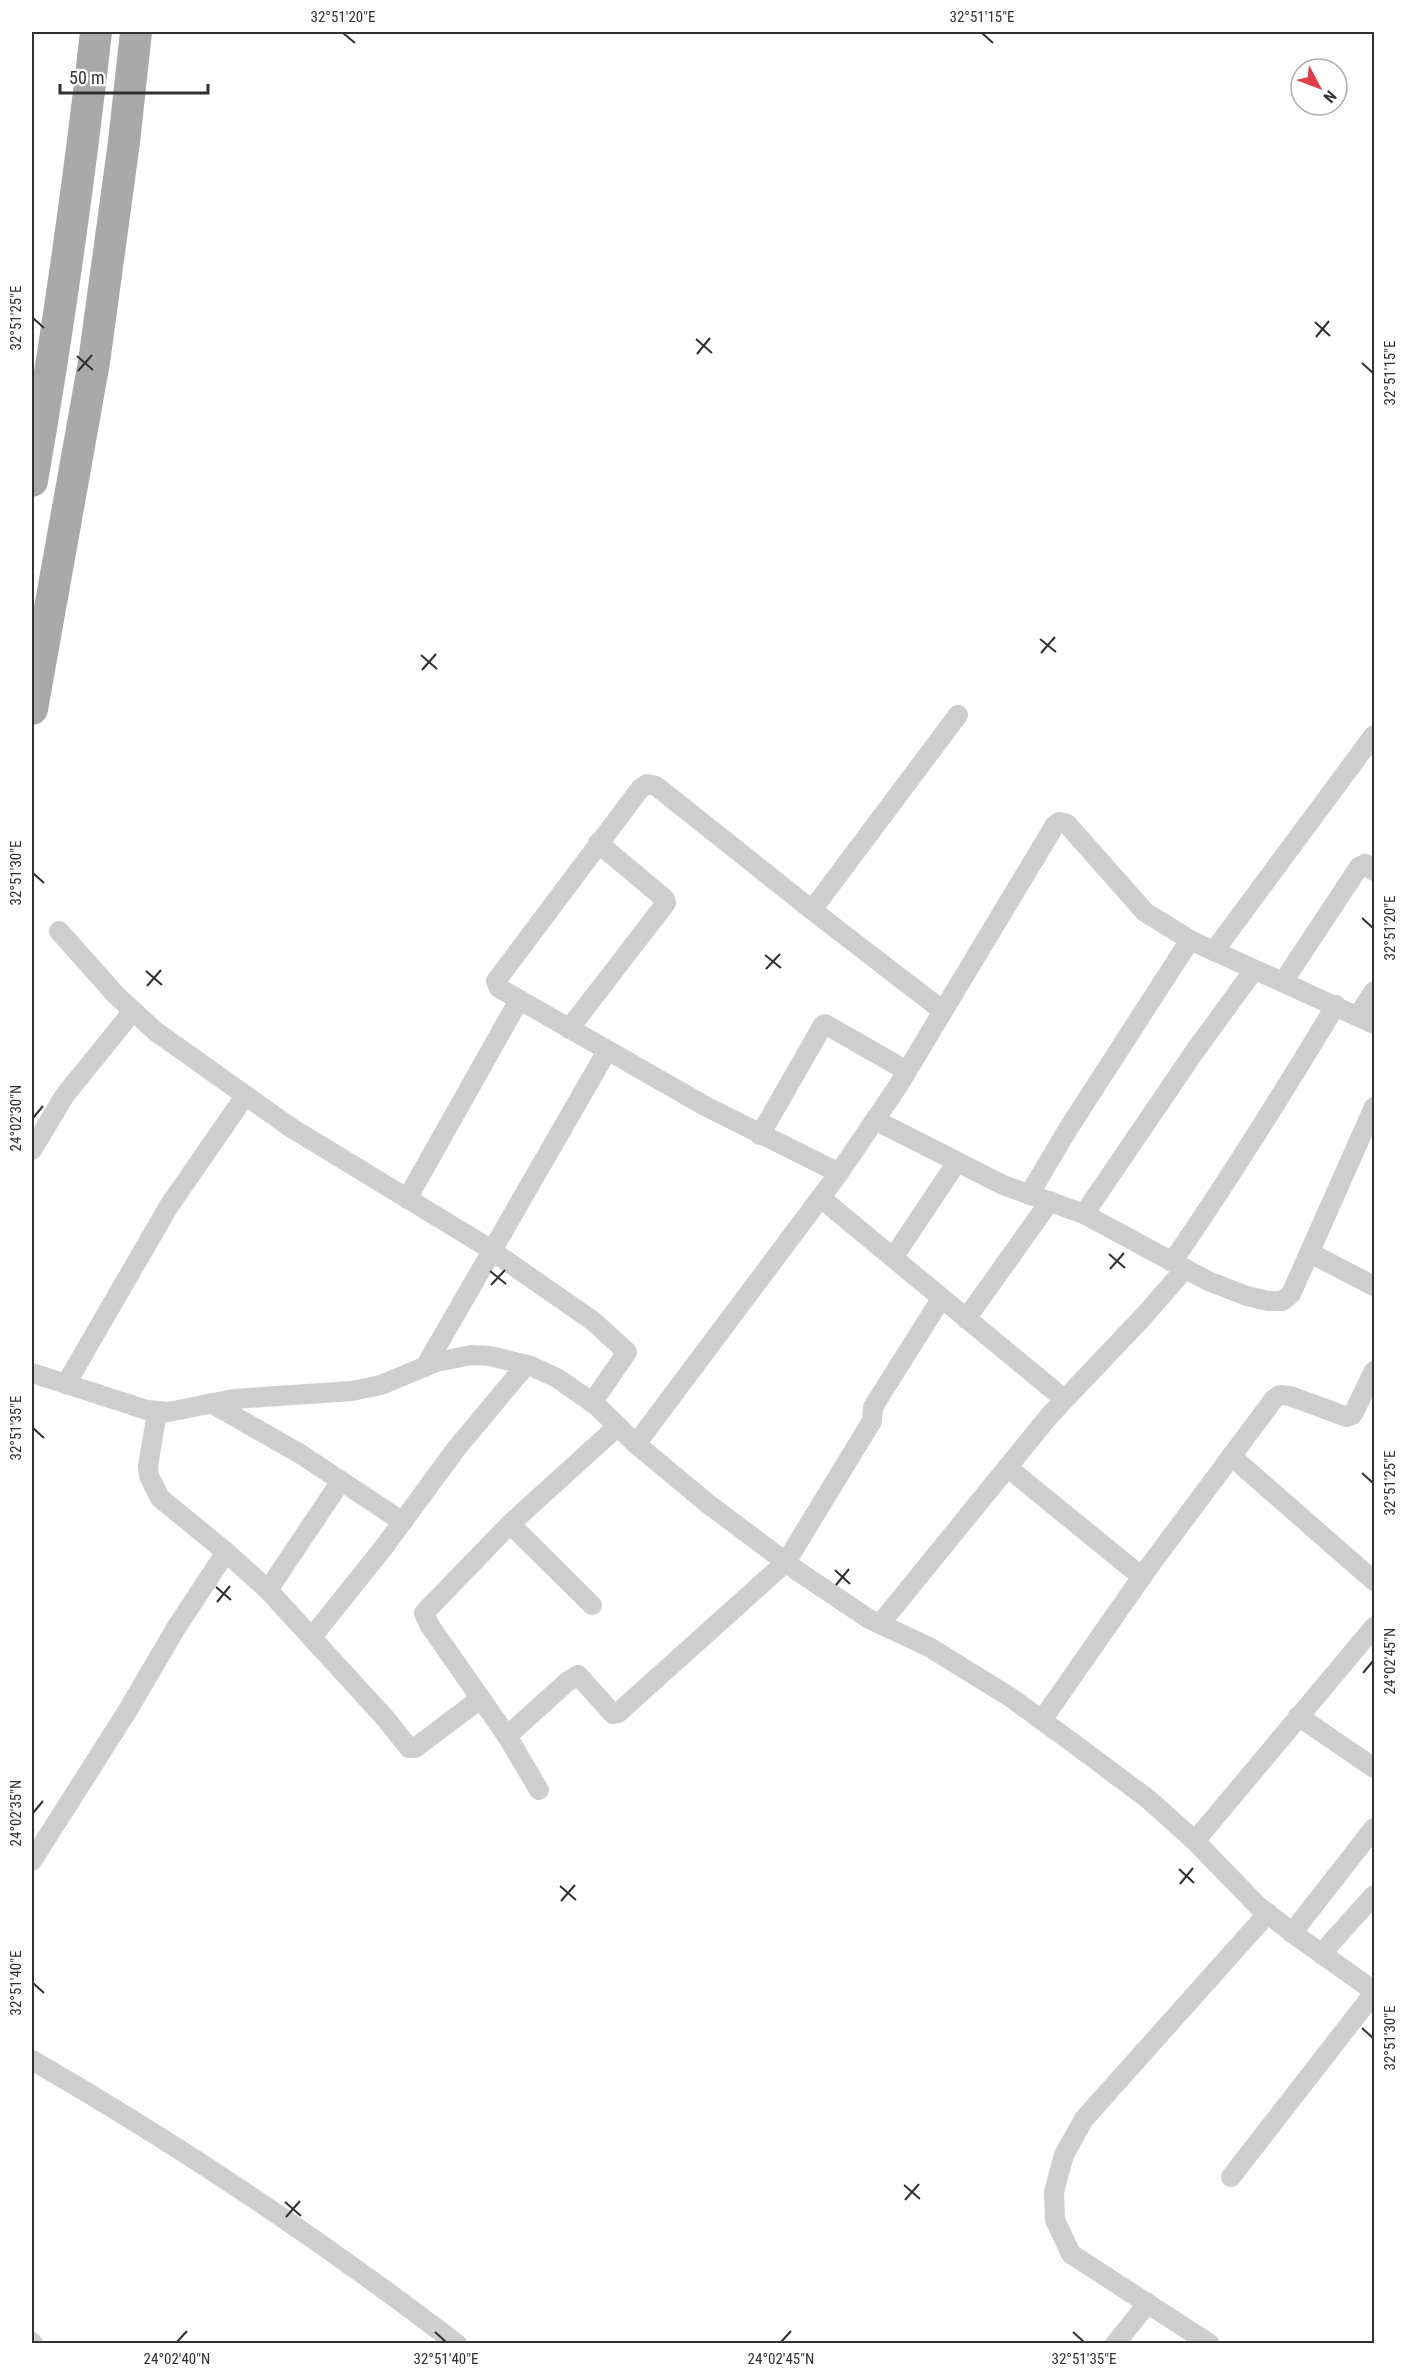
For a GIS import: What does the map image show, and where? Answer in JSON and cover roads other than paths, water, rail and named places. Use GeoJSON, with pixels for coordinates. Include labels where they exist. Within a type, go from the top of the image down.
{"type":"FeatureCollection","features":[{"type":"Feature","properties":{"kind":"main road"},"geometry":{"type":"LineString","coordinates":[[32,481],[54,358],[70,249],[96,32]]}},
{"type":"Feature","properties":{"kind":"main road"},"geometry":{"type":"LineString","coordinates":[[32,709],[94,362],[124,142],[136,32]]}},
{"type":"Feature","properties":{"kind":"street"},"geometry":{"type":"LineString","coordinates":[[812,910],[958,715]]}},
{"type":"Feature","properties":{"kind":"street"},"geometry":{"type":"LineString","coordinates":[[1214,951],[1374,735]]}},
{"type":"Feature","properties":{"kind":"street"},"geometry":{"type":"LineString","coordinates":[[839,1173],[705,1106],[497,987],[496,981],[598,843],[640,789],[647,784],[656,786],[943,1011]]}},
{"type":"Feature","properties":{"kind":"street"},"geometry":{"type":"LineString","coordinates":[[636,1444],[822,1198],[906,1071],[1055,825],[1059,822],[1067,824],[1145,912],[1190,940],[1366,1020],[1374,991]]}},
{"type":"Feature","properties":{"kind":"street"},"geometry":{"type":"LineString","coordinates":[[569,1029],[666,903],[665,899],[598,843]]}},
{"type":"Feature","properties":{"kind":"street"},"geometry":{"type":"LineString","coordinates":[[1283,982],[1359,867],[1365,864],[1374,871]]}},
{"type":"Feature","properties":{"kind":"street"},"geometry":{"type":"LineString","coordinates":[[59,931],[116,995],[155,1031],[290,1128],[493,1251],[593,1321],[625,1349],[627,1352],[625,1357],[592,1402]]}},
{"type":"Feature","properties":{"kind":"street"},"geometry":{"type":"LineString","coordinates":[[1029,1195],[1068,1129],[1190,940]]}},
{"type":"Feature","properties":{"kind":"street"},"geometry":{"type":"LineString","coordinates":[[1084,1214],[1195,1051],[1254,970]]}},
{"type":"Feature","properties":{"kind":"street"},"geometry":{"type":"LineString","coordinates":[[407,1199],[519,1000]]}},
{"type":"Feature","properties":{"kind":"street"},"geometry":{"type":"LineString","coordinates":[[880,1624],[1006,1467],[1064,1399],[1143,1317],[1178,1265],[1336,1005]]}},
{"type":"Feature","properties":{"kind":"street"},"geometry":{"type":"LineString","coordinates":[[32,1150],[65,1095],[133,1011]]}},
{"type":"Feature","properties":{"kind":"street"},"geometry":{"type":"LineString","coordinates":[[760,1135],[823,1025],[906,1071]]}},
{"type":"Feature","properties":{"kind":"street"},"geometry":{"type":"LineString","coordinates":[[425,1367],[607,1051]]}},
{"type":"Feature","properties":{"kind":"street"},"geometry":{"type":"LineString","coordinates":[[66,1384],[170,1206],[245,1096]]}},
{"type":"Feature","properties":{"kind":"street"},"geometry":{"type":"LineString","coordinates":[[875,1120],[1003,1185],[1084,1214],[1208,1281],[1247,1296],[1268,1301],[1282,1301],[1291,1294],[1374,1107]]}},
{"type":"Feature","properties":{"kind":"street"},"geometry":{"type":"LineString","coordinates":[[893,1258],[957,1162]]}},
{"type":"Feature","properties":{"kind":"street"},"geometry":{"type":"LineString","coordinates":[[822,1198],[1064,1399]]}},
{"type":"Feature","properties":{"kind":"street"},"geometry":{"type":"LineString","coordinates":[[966,1319],[1050,1201]]}},
{"type":"Feature","properties":{"kind":"street"},"geometry":{"type":"LineString","coordinates":[[1310,1253],[1374,1286]]}},
{"type":"Feature","properties":{"kind":"street"},"geometry":{"type":"LineString","coordinates":[[507,1736],[567,1682],[578,1675],[613,1714],[618,1713],[786,1562],[872,1421],[873,1407],[941,1299]]}},
{"type":"Feature","properties":{"kind":"street"},"geometry":{"type":"LineString","coordinates":[[32,1373],[157,1412],[168,1412],[234,1398],[352,1391],[381,1385],[447,1359],[472,1355],[490,1356],[526,1365],[557,1378],[592,1402],[636,1444],[707,1503],[786,1562],[880,1624],[930,1647],[1042,1720],[1148,1799],[1196,1842],[1268,1913],[1374,1992],[1231,2177]]}},
{"type":"Feature","properties":{"kind":"street"},"geometry":{"type":"LineString","coordinates":[[312,1637],[333,1614],[456,1449],[526,1365]]}},
{"type":"Feature","properties":{"kind":"street"},"geometry":{"type":"LineString","coordinates":[[1042,1720],[1142,1577],[1274,1399],[1280,1395],[1290,1396],[1347,1417],[1353,1415],[1374,1371]]}},
{"type":"Feature","properties":{"kind":"street"},"geometry":{"type":"LineString","coordinates":[[211,1403],[302,1455],[403,1522]]}},
{"type":"Feature","properties":{"kind":"street"},"geometry":{"type":"LineString","coordinates":[[157,1412],[148,1466],[152,1483],[160,1498],[268,1590],[386,1719],[410,1749],[415,1748],[480,1699]]}},
{"type":"Feature","properties":{"kind":"street"},"geometry":{"type":"LineString","coordinates":[[539,1790],[507,1736],[430,1626],[424,1613],[510,1524],[618,1426]]}},
{"type":"Feature","properties":{"kind":"street"},"geometry":{"type":"LineString","coordinates":[[1231,1456],[1374,1581]]}},
{"type":"Feature","properties":{"kind":"street"},"geometry":{"type":"LineString","coordinates":[[1006,1467],[1142,1577]]}},
{"type":"Feature","properties":{"kind":"street"},"geometry":{"type":"LineString","coordinates":[[268,1590],[341,1481]]}},
{"type":"Feature","properties":{"kind":"street"},"geometry":{"type":"LineString","coordinates":[[510,1524],[592,1605]]}},
{"type":"Feature","properties":{"kind":"street"},"geometry":{"type":"LineString","coordinates":[[32,1861],[128,1710],[176,1628],[226,1552]]}},
{"type":"Feature","properties":{"kind":"street"},"geometry":{"type":"LineString","coordinates":[[1196,1842],[1374,1627]]}},
{"type":"Feature","properties":{"kind":"street"},"geometry":{"type":"LineString","coordinates":[[1298,1716],[1374,1768]]}},
{"type":"Feature","properties":{"kind":"street"},"geometry":{"type":"LineString","coordinates":[[1292,1933],[1374,1828]]}},
{"type":"Feature","properties":{"kind":"street"},"geometry":{"type":"LineString","coordinates":[[1321,1954],[1374,1895]]}},
{"type":"Feature","properties":{"kind":"street"},"geometry":{"type":"LineString","coordinates":[[1210,2343],[1071,2254],[1055,2220],[1054,2192],[1064,2155],[1084,2119],[1268,1913]]}},
{"type":"Feature","properties":{"kind":"street"},"geometry":{"type":"LineString","coordinates":[[32,2060],[129,2117],[296,2228],[392,2294],[457,2343]]}},
{"type":"Feature","properties":{"kind":"street"},"geometry":{"type":"LineString","coordinates":[[1115,2343],[1149,2303]]}}]}
